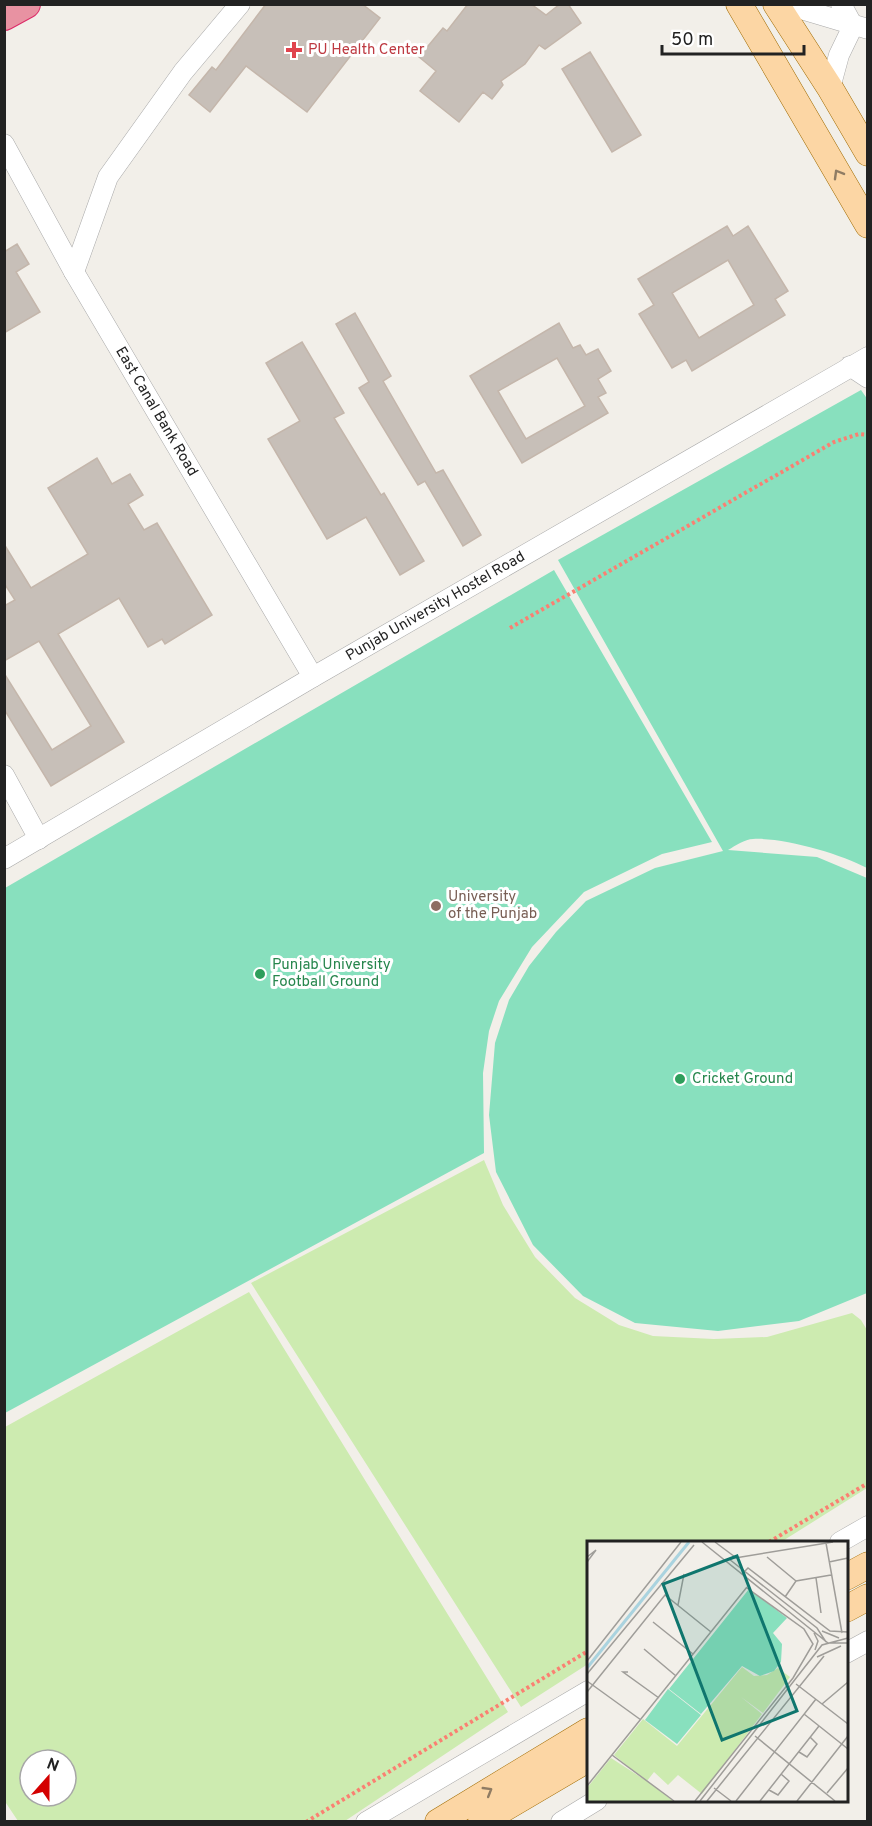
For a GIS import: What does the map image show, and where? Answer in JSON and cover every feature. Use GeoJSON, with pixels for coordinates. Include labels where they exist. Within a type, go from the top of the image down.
{"type":"FeatureCollection","features":[{"type":"Feature","properties":{"kind":"highway"},"geometry":{"type":"LineString","coordinates":[[4,16],[27,4]]}},
{"type":"Feature","properties":{"kind":"main road"},"geometry":{"type":"LineString","coordinates":[[739,4],[867,225]]}},
{"type":"Feature","properties":{"kind":"main road"},"geometry":{"type":"LineString","coordinates":[[776,4],[830,88],[867,153]]}},
{"type":"Feature","properties":{"kind":"main road"},"geometry":{"type":"LineString","coordinates":[[848,1576],[867,1565]]}},
{"type":"Feature","properties":{"kind":"main road"},"geometry":{"type":"LineString","coordinates":[[848,1609],[867,1597]]}},
{"type":"Feature","properties":{"kind":"main road"},"geometry":{"type":"LineString","coordinates":[[438,1821],[587,1732]]}},
{"type":"Feature","properties":{"kind":"main road"},"geometry":{"type":"LineString","coordinates":[[481,1821],[587,1760]]}},
{"type":"Feature","properties":{"kind":"street"},"geometry":{"type":"LineString","coordinates":[[74,272],[108,177],[183,72],[240,4]]}},
{"type":"Feature","properties":{"kind":"street"},"geometry":{"type":"LineString","coordinates":[[784,4],[860,28]]}},
{"type":"Feature","properties":{"kind":"street"},"geometry":{"type":"LineString","coordinates":[[841,4],[860,28]]}},
{"type":"Feature","properties":{"kind":"street"},"geometry":{"type":"LineString","coordinates":[[830,88],[839,54],[860,28]]}},
{"type":"Feature","properties":{"kind":"street","name":"East Canal Bank Road"},"geometry":{"type":"LineString","coordinates":[[4,144],[74,272],[313,677]]}},
{"type":"Feature","properties":{"kind":"street","name":"Punjab University Hostel Road"},"geometry":{"type":"LineString","coordinates":[[4,859],[313,677],[867,357]]}},
{"type":"Feature","properties":{"kind":"street"},"geometry":{"type":"LineString","coordinates":[[850,366],[867,378]]}},
{"type":"Feature","properties":{"kind":"street"},"geometry":{"type":"LineString","coordinates":[[4,775],[39,839]]}},
{"type":"Feature","properties":{"kind":"street"},"geometry":{"type":"LineString","coordinates":[[842,1541],[867,1526]]}},
{"type":"Feature","properties":{"kind":"street"},"geometry":{"type":"LineString","coordinates":[[848,1652],[867,1641]]}},
{"type":"Feature","properties":{"kind":"street"},"geometry":{"type":"LineString","coordinates":[[366,1821],[587,1692]]}},
{"type":"Feature","properties":{"kind":"street"},"geometry":{"type":"LineString","coordinates":[[561,1821],[594,1802]]}},
{"type":"Feature","properties":{"kind":"path"},"geometry":{"type":"LineString","coordinates":[[510,628],[834,442],[859,434],[867,435]]}},
{"type":"Feature","properties":{"kind":"path"},"geometry":{"type":"LineString","coordinates":[[771,1541],[867,1483]]}},
{"type":"Feature","properties":{"kind":"path"},"geometry":{"type":"LineString","coordinates":[[306,1821],[587,1653]]}},
{"type":"Feature","properties":{"kind":"green space","name":"Cricket Ground"},"geometry":{"type":"Polygon","coordinates":[[[861,390],[868,400],[867,868],[827,852],[765,839],[750,839],[728,850],[817,857],[867,878],[867,1293],[799,1321],[718,1331],[635,1323],[583,1296],[533,1245],[496,1172],[489,1115],[495,1043],[509,1000],[529,966],[556,932],[586,901],[655,868],[723,851],[558,560],[861,390]]]}},
{"type":"Feature","properties":{"kind":"green space","name":"Punjab University Football Ground"},"geometry":{"type":"Polygon","coordinates":[[[554,570],[712,842],[662,854],[584,892],[532,947],[499,1001],[489,1031],[483,1073],[484,1153],[5,1413],[5,888],[554,570]]]}},
{"type":"Feature","properties":{"kind":"green space"},"geometry":{"type":"Polygon","coordinates":[[[484,1160],[503,1205],[535,1257],[575,1298],[619,1325],[653,1336],[714,1339],[767,1337],[852,1313],[861,1320],[867,1330],[867,1488],[783,1541],[587,1541],[587,1665],[521,1707],[251,1283],[484,1160]]]}},
{"type":"Feature","properties":{"kind":"green space"},"geometry":{"type":"Polygon","coordinates":[[[249,1292],[508,1712],[345,1821],[18,1821],[4,1800],[5,1427],[249,1292]]]}},
{"type":"Feature","properties":{"kind":"building"},"geometry":{"type":"Polygon","coordinates":[[[266,4],[362,4],[380,18],[307,112],[246,66],[210,112],[189,95],[212,67],[216,70],[266,4]]]}},
{"type":"Feature","properties":{"kind":"building"},"geometry":{"type":"Polygon","coordinates":[[[468,4],[531,4],[546,15],[560,4],[568,4],[581,23],[545,49],[539,45],[525,64],[501,81],[503,85],[492,99],[483,92],[459,122],[420,91],[436,71],[419,57],[443,28],[447,31],[468,4]]]}},
{"type":"Feature","properties":{"kind":"building"},"geometry":{"type":"Polygon","coordinates":[[[590,52],[641,135],[612,152],[562,69],[590,52]]]}},
{"type":"Feature","properties":{"kind":"building"},"geometry":{"type":"Polygon","coordinates":[[[727,226],[733,236],[748,226],[788,291],[775,299],[785,315],[692,371],[686,360],[672,368],[639,314],[654,305],[638,279],[727,226]],[[728,260],[672,293],[699,338],[754,305],[728,260]]]}},
{"type":"Feature","properties":{"kind":"building"},"geometry":{"type":"Polygon","coordinates":[[[17,244],[29,264],[16,272],[40,312],[4,333],[4,252],[17,244]]]}},
{"type":"Feature","properties":{"kind":"building"},"geometry":{"type":"Polygon","coordinates":[[[355,313],[391,376],[383,381],[436,473],[443,470],[481,535],[463,546],[425,481],[418,485],[359,388],[369,382],[336,324],[355,313]]]}},
{"type":"Feature","properties":{"kind":"building"},"geometry":{"type":"Polygon","coordinates":[[[559,323],[573,348],[580,345],[586,355],[598,349],[611,371],[598,379],[606,393],[598,397],[608,413],[522,463],[470,376],[559,323]],[[557,358],[498,391],[526,439],[585,406],[557,358]]]}},
{"type":"Feature","properties":{"kind":"building"},"geometry":{"type":"Polygon","coordinates":[[[302,342],[344,413],[334,418],[381,495],[384,493],[424,561],[400,575],[366,517],[327,539],[268,439],[300,421],[266,363],[302,342]]]}},
{"type":"Feature","properties":{"kind":"building"},"geometry":{"type":"Polygon","coordinates":[[[97,458],[112,484],[130,474],[143,495],[128,504],[144,530],[157,523],[212,615],[165,644],[162,639],[148,647],[119,598],[58,634],[124,742],[51,786],[4,709],[4,673],[52,750],[91,726],[39,641],[4,661],[4,606],[15,600],[4,583],[4,544],[31,588],[88,554],[48,488],[97,458]]]}},
{"type":"Feature","properties":{"kind":"place","name":"PU Health Center"},"geometry":{"type":"Point","coordinates":[294,50]}},
{"type":"Feature","properties":{"kind":"place","name":"University of the Punjab"},"geometry":{"type":"Point","coordinates":[436,906]}},
{"type":"Feature","properties":{"kind":"place","name":"Punjab University Football Ground"},"geometry":{"type":"Point","coordinates":[260,974]}},
{"type":"Feature","properties":{"kind":"place","name":"Cricket Ground"},"geometry":{"type":"Point","coordinates":[680,1079]}}]}
